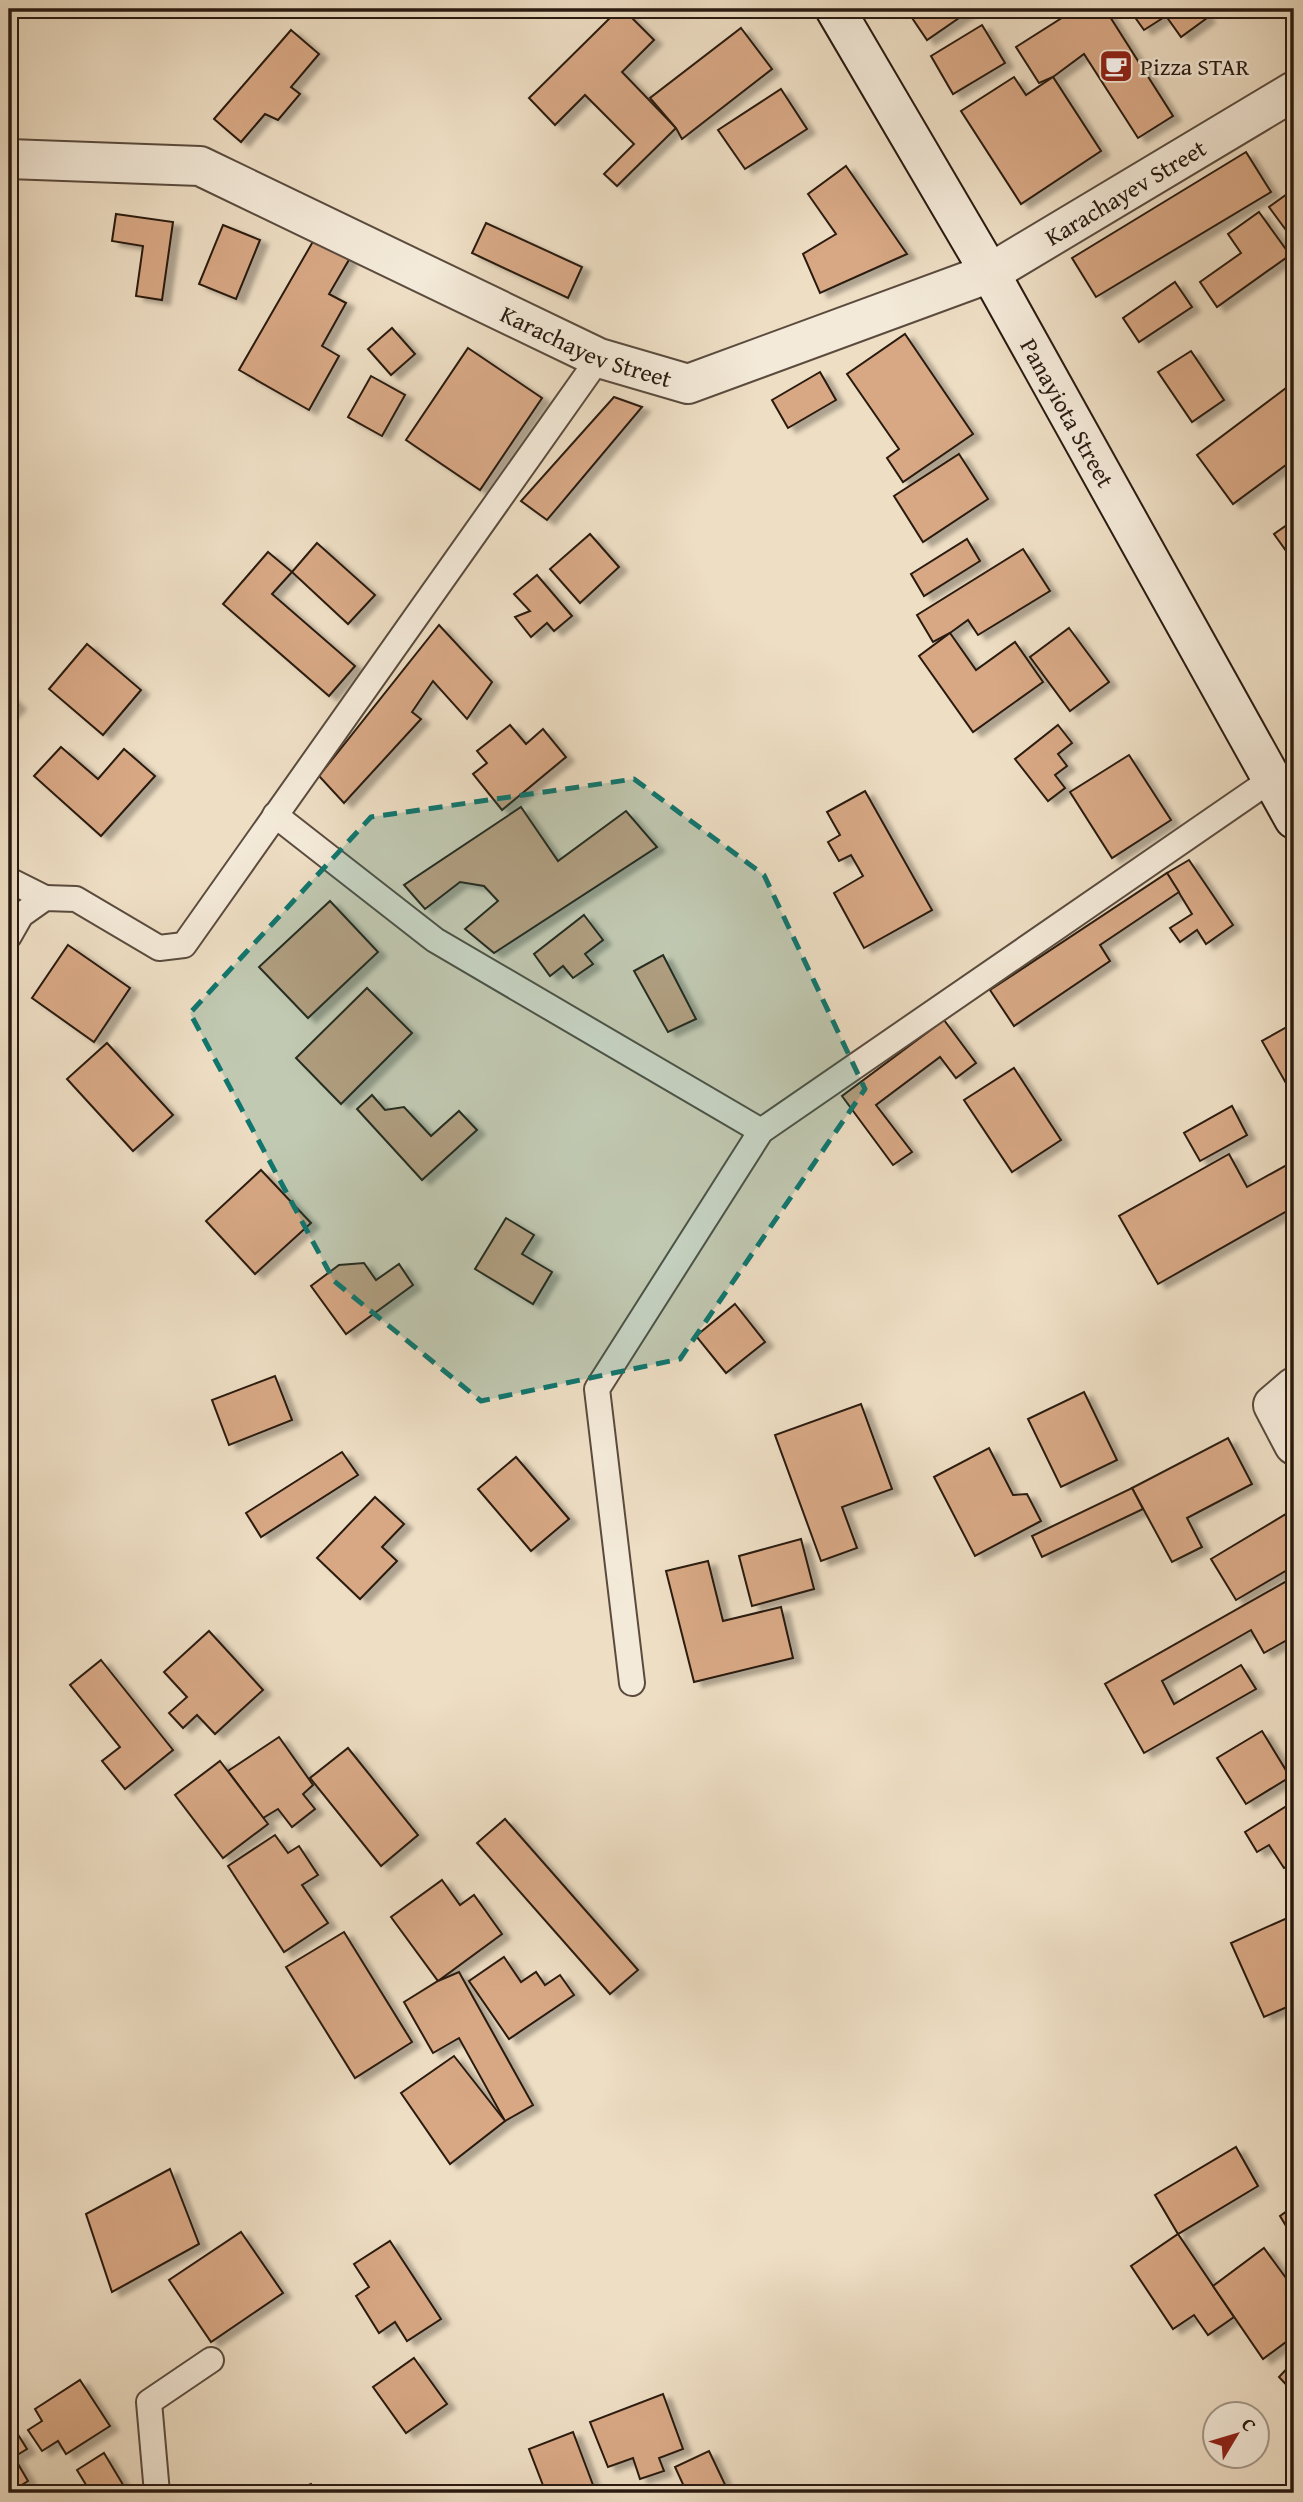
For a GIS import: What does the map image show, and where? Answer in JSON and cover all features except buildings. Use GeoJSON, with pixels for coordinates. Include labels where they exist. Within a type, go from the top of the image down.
{"type":"FeatureCollection","features":[{"type":"Feature","properties":{"kind":"street","name":"Panayiota Street"},"geometry":{"type":"LineString","coordinates":[[835,9],[990,273],[1294,819]]}},
{"type":"Feature","properties":{"kind":"street","name":"Karachayev Street"},"geometry":{"type":"LineString","coordinates":[[9,159],[200,166],[599,358],[688,384],[990,273],[1294,91]]}},
{"type":"Feature","properties":{"kind":"street"},"geometry":{"type":"LineString","coordinates":[[1294,1387],[1273,1405],[1294,1445]]}},
{"type":"Feature","properties":{"kind":"lane"},"geometry":{"type":"LineString","coordinates":[[9,880],[45,898],[76,899],[159,948],[184,945],[599,358]]}},
{"type":"Feature","properties":{"kind":"lane"},"geometry":{"type":"LineString","coordinates":[[632,1683],[597,1389],[761,1131],[1272,779]]}},
{"type":"Feature","properties":{"kind":"lane"},"geometry":{"type":"LineString","coordinates":[[275,816],[435,940],[761,1131]]}},
{"type":"Feature","properties":{"kind":"lane"},"geometry":{"type":"LineString","coordinates":[[9,936],[21,915],[45,898]]}},
{"type":"Feature","properties":{"kind":"lane"},"geometry":{"type":"LineString","coordinates":[[157,2493],[149,2402],[211,2360]]}},
{"type":"Feature","properties":{"kind":"highlighted area"},"geometry":{"type":"Polygon","coordinates":[[[634,779],[764,875],[865,1089],[680,1359],[481,1401],[334,1281],[190,1013],[371,817],[634,779]]]}},
{"type":"Feature","properties":{"kind":"place","name":"Pizza STAR"},"geometry":{"type":"Point","coordinates":[1116,66]}}]}
